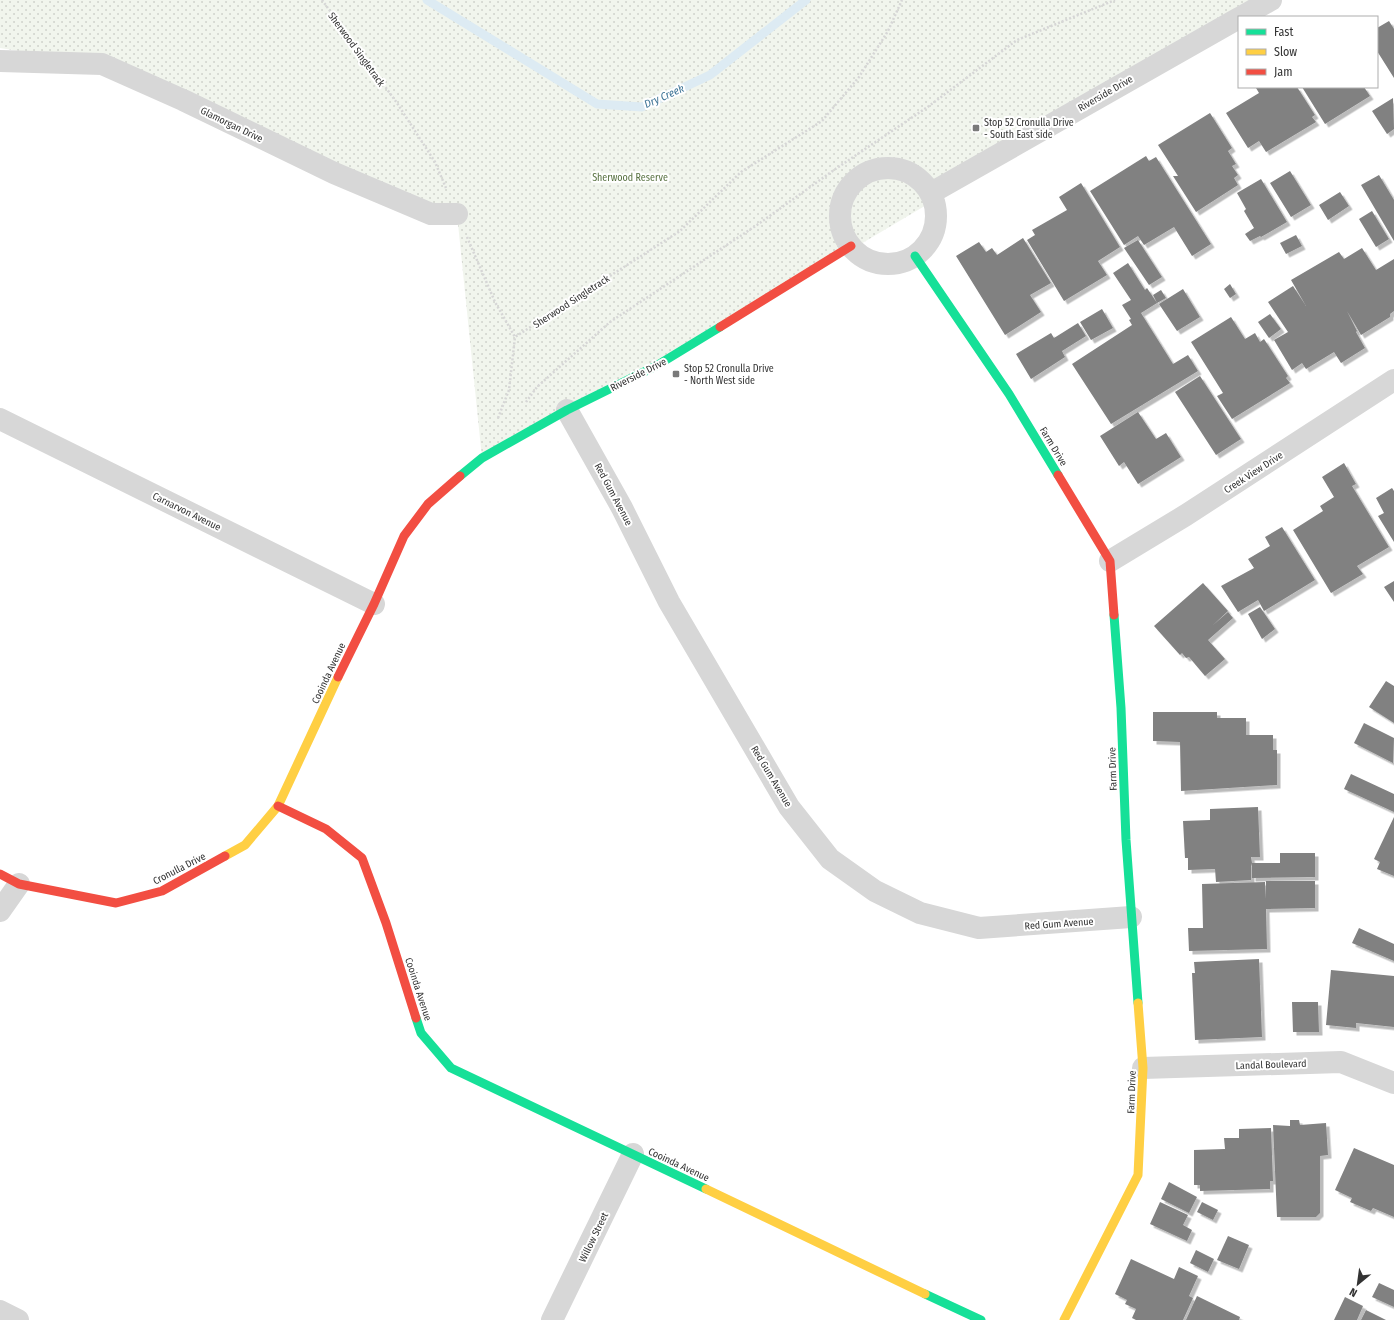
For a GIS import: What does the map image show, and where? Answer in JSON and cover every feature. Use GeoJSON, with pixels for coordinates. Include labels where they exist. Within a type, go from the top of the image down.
{"type":"FeatureCollection","features":[{"type":"Feature","properties":{"kind":"street","name":"Riverside Drive"},"geometry":{"type":"LineString","coordinates":[[1243,16],[1271,0]]}},
{"type":"Feature","properties":{"kind":"street","name":"Riverside Drive"},"geometry":{"type":"LineString","coordinates":[[931,193],[1238,19]]}},
{"type":"Feature","properties":{"kind":"street","name":"Glamorgan Drive"},"geometry":{"type":"LineString","coordinates":[[0,61],[102,64],[183,100],[334,173],[431,214],[457,214]]}},
{"type":"Feature","properties":{"kind":"street"},"geometry":{"type":"LineString","coordinates":[[887,168],[904,171],[920,180],[931,193],[936,207],[937,221],[933,234],[926,247],[915,256],[902,263],[888,265],[874,262],[861,256],[851,246],[842,231],[840,213],[845,196],[855,181],[870,172],[887,168]]}},
{"type":"Feature","properties":{"kind":"street","name":"Riverside Drive"},"geometry":{"type":"LineString","coordinates":[[428,504],[482,458],[567,410],[656,366],[851,246]]}},
{"type":"Feature","properties":{"kind":"street","name":"Farm Drive"},"geometry":{"type":"LineString","coordinates":[[915,256],[1010,394],[1110,561],[1121,708],[1126,840],[1131,918],[1143,1068],[1138,1175],[1064,1320]]}},
{"type":"Feature","properties":{"kind":"street","name":"Creek View Drive"},"geometry":{"type":"LineString","coordinates":[[1110,561],[1186,516],[1394,380]]}},
{"type":"Feature","properties":{"kind":"street","name":"Red Gum Avenue"},"geometry":{"type":"LineString","coordinates":[[567,410],[622,508],[669,602],[789,807],[830,859],[875,891],[920,913],[979,928],[1131,918]]}},
{"type":"Feature","properties":{"kind":"street","name":"Carnarvon Avenue"},"geometry":{"type":"LineString","coordinates":[[0,419],[374,604]]}},
{"type":"Feature","properties":{"kind":"street","name":"Cooinda Avenue"},"geometry":{"type":"LineString","coordinates":[[428,504],[404,536],[374,604],[278,806],[326,829],[362,858],[386,923],[421,1033],[451,1068],[981,1320]]}},
{"type":"Feature","properties":{"kind":"street","name":"Cronulla Drive"},"geometry":{"type":"LineString","coordinates":[[9,879],[116,903],[162,891],[245,845],[278,806]]}},
{"type":"Feature","properties":{"kind":"street"},"geometry":{"type":"LineString","coordinates":[[0,911],[9,879]]}},
{"type":"Feature","properties":{"kind":"street","name":"Landal Boulevard"},"geometry":{"type":"LineString","coordinates":[[1143,1068],[1341,1062],[1394,1084]]}},
{"type":"Feature","properties":{"kind":"street","name":"Willow Street"},"geometry":{"type":"LineString","coordinates":[[552,1320],[633,1154]]}},
{"type":"Feature","properties":{"kind":"street"},"geometry":{"type":"LineString","coordinates":[[0,1311],[18,1320]]}},
{"type":"Feature","properties":{"kind":"path","name":"Sherwood Singletrack"},"geometry":{"type":"LineString","coordinates":[[322,0],[397,103],[435,162],[495,302],[515,337],[680,231],[741,172],[822,121],[859,78],[888,31],[902,0]]}},
{"type":"Feature","properties":{"kind":"path"},"geometry":{"type":"LineString","coordinates":[[524,405],[537,387],[610,322],[758,225],[834,170],[929,106],[1017,40],[1115,0]]}},
{"type":"Feature","properties":{"kind":"path"},"geometry":{"type":"LineString","coordinates":[[482,458],[509,390],[515,337]]}},
{"type":"Feature","properties":{"kind":"green space","name":"Sherwood Reserve"},"geometry":{"type":"Polygon","coordinates":[[[0,0],[1274,0],[1245,16],[1238,16],[1238,20],[691,345],[482,458],[457,214],[102,64],[0,48],[0,0]]]}},
{"type":"Feature","properties":{"kind":"building"},"geometry":{"type":"Polygon","coordinates":[[[1389,21],[1394,29],[1394,78],[1378,53],[1378,27],[1389,21]]]}},
{"type":"Feature","properties":{"kind":"building"},"geometry":{"type":"Polygon","coordinates":[[[1256,88],[1298,88],[1315,115],[1312,117],[1316,122],[1266,152],[1259,141],[1248,148],[1226,113],[1259,93],[1256,88]]]}},
{"type":"Feature","properties":{"kind":"building"},"geometry":{"type":"Polygon","coordinates":[[[1303,88],[1365,88],[1370,96],[1325,124],[1303,88]]]}},
{"type":"Feature","properties":{"kind":"building"},"geometry":{"type":"Polygon","coordinates":[[[1393,98],[1394,129],[1387,134],[1372,111],[1393,98]]]}},
{"type":"Feature","properties":{"kind":"building"},"geometry":{"type":"Polygon","coordinates":[[[1210,113],[1232,148],[1228,151],[1236,164],[1232,166],[1238,175],[1234,178],[1238,185],[1196,212],[1173,176],[1178,176],[1158,145],[1210,113]]]}},
{"type":"Feature","properties":{"kind":"building"},"geometry":{"type":"Polygon","coordinates":[[[1146,156],[1149,161],[1156,157],[1211,244],[1192,256],[1174,227],[1144,245],[1138,236],[1124,245],[1090,191],[1146,156]]]}},
{"type":"Feature","properties":{"kind":"building"},"geometry":{"type":"Polygon","coordinates":[[[1290,171],[1311,205],[1291,217],[1270,183],[1290,171]]]}},
{"type":"Feature","properties":{"kind":"building"},"geometry":{"type":"Polygon","coordinates":[[[1379,175],[1394,200],[1394,241],[1361,185],[1379,175]]]}},
{"type":"Feature","properties":{"kind":"building"},"geometry":{"type":"Polygon","coordinates":[[[1261,179],[1287,222],[1261,237],[1260,236],[1250,241],[1245,234],[1254,228],[1244,211],[1246,209],[1237,193],[1261,179]]]}},
{"type":"Feature","properties":{"kind":"building"},"geometry":{"type":"Polygon","coordinates":[[[1081,183],[1120,247],[1098,261],[1107,275],[1064,301],[1027,240],[1035,235],[1032,230],[1067,210],[1059,197],[1081,183]]]}},
{"type":"Feature","properties":{"kind":"building"},"geometry":{"type":"Polygon","coordinates":[[[1340,192],[1349,206],[1328,220],[1319,205],[1340,192]]]}},
{"type":"Feature","properties":{"kind":"building"},"geometry":{"type":"Polygon","coordinates":[[[1372,211],[1389,239],[1376,247],[1359,219],[1372,211]]]}},
{"type":"Feature","properties":{"kind":"building"},"geometry":{"type":"Polygon","coordinates":[[[1296,235],[1302,246],[1286,254],[1280,243],[1296,235]]]}},
{"type":"Feature","properties":{"kind":"building"},"geometry":{"type":"Polygon","coordinates":[[[1023,238],[1051,283],[1030,295],[1041,312],[1005,335],[956,256],[979,242],[986,252],[992,248],[997,255],[1023,238]]]}},
{"type":"Feature","properties":{"kind":"building"},"geometry":{"type":"Polygon","coordinates":[[[1138,240],[1162,277],[1149,285],[1124,248],[1138,240]]]}},
{"type":"Feature","properties":{"kind":"building"},"geometry":{"type":"Polygon","coordinates":[[[1362,248],[1376,270],[1394,259],[1394,311],[1390,314],[1390,317],[1361,335],[1347,311],[1365,348],[1341,363],[1334,352],[1306,369],[1302,363],[1292,370],[1274,340],[1288,332],[1268,302],[1293,286],[1306,306],[1291,280],[1339,252],[1344,259],[1362,248]]]}},
{"type":"Feature","properties":{"kind":"building"},"geometry":{"type":"Polygon","coordinates":[[[1128,263],[1145,290],[1147,288],[1157,303],[1141,313],[1173,364],[1188,355],[1198,371],[1111,424],[1072,364],[1132,325],[1129,320],[1131,319],[1122,305],[1131,300],[1113,273],[1128,263]]]}},
{"type":"Feature","properties":{"kind":"building"},"geometry":{"type":"Polygon","coordinates":[[[1230,284],[1236,294],[1230,298],[1224,289],[1230,284]]]}},
{"type":"Feature","properties":{"kind":"building"},"geometry":{"type":"Polygon","coordinates":[[[1183,289],[1200,317],[1177,331],[1159,304],[1183,289]]]}},
{"type":"Feature","properties":{"kind":"building"},"geometry":{"type":"Polygon","coordinates":[[[1161,290],[1166,298],[1157,303],[1153,295],[1161,290]]]}},
{"type":"Feature","properties":{"kind":"building"},"geometry":{"type":"Polygon","coordinates":[[[1102,309],[1113,328],[1091,340],[1080,322],[1102,309]]]}},
{"type":"Feature","properties":{"kind":"building"},"geometry":{"type":"Polygon","coordinates":[[[1270,314],[1281,329],[1269,338],[1258,322],[1270,314]]]}},
{"type":"Feature","properties":{"kind":"building"},"geometry":{"type":"Polygon","coordinates":[[[1231,317],[1245,339],[1255,333],[1260,342],[1264,339],[1288,376],[1286,378],[1290,383],[1232,419],[1217,396],[1223,393],[1191,342],[1231,317]]]}},
{"type":"Feature","properties":{"kind":"building"},"geometry":{"type":"Polygon","coordinates":[[[1078,323],[1086,336],[1062,351],[1065,357],[1031,379],[1016,354],[1051,333],[1054,338],[1078,323]]]}},
{"type":"Feature","properties":{"kind":"building"},"geometry":{"type":"Polygon","coordinates":[[[1200,376],[1241,439],[1216,455],[1175,392],[1200,376]]]}},
{"type":"Feature","properties":{"kind":"building"},"geometry":{"type":"Polygon","coordinates":[[[1138,412],[1156,439],[1166,433],[1181,457],[1138,484],[1124,462],[1119,466],[1100,436],[1138,412]]]}},
{"type":"Feature","properties":{"kind":"building"},"geometry":{"type":"Polygon","coordinates":[[[1344,463],[1356,484],[1352,486],[1389,547],[1357,566],[1363,574],[1331,593],[1293,530],[1323,511],[1320,506],[1334,497],[1322,477],[1344,463]]]}},
{"type":"Feature","properties":{"kind":"building"},"geometry":{"type":"Polygon","coordinates":[[[1392,488],[1394,491],[1394,542],[1378,516],[1384,513],[1376,498],[1392,488]]]}},
{"type":"Feature","properties":{"kind":"building"},"geometry":{"type":"Polygon","coordinates":[[[1282,527],[1315,580],[1264,611],[1258,600],[1238,612],[1221,586],[1254,568],[1248,559],[1270,546],[1265,537],[1282,527]]]}},
{"type":"Feature","properties":{"kind":"building"},"geometry":{"type":"Polygon","coordinates":[[[1394,581],[1394,602],[1384,587],[1394,581]]]}},
{"type":"Feature","properties":{"kind":"building"},"geometry":{"type":"Polygon","coordinates":[[[1203,583],[1228,611],[1212,626],[1228,612],[1233,618],[1208,640],[1225,659],[1205,676],[1189,657],[1186,658],[1182,653],[1180,655],[1154,626],[1203,583]]]}},
{"type":"Feature","properties":{"kind":"building"},"geometry":{"type":"Polygon","coordinates":[[[1260,607],[1275,629],[1262,639],[1248,614],[1260,607]]]}},
{"type":"Feature","properties":{"kind":"building"},"geometry":{"type":"Polygon","coordinates":[[[1386,681],[1394,686],[1394,723],[1369,707],[1386,681]]]}},
{"type":"Feature","properties":{"kind":"building"},"geometry":{"type":"Polygon","coordinates":[[[1153,712],[1217,712],[1217,718],[1246,718],[1246,735],[1273,735],[1273,750],[1277,750],[1277,785],[1181,791],[1180,742],[1153,741],[1153,712]]]}},
{"type":"Feature","properties":{"kind":"building"},"geometry":{"type":"Polygon","coordinates":[[[1364,723],[1394,738],[1393,763],[1354,743],[1364,723]]]}},
{"type":"Feature","properties":{"kind":"building"},"geometry":{"type":"Polygon","coordinates":[[[1351,774],[1394,794],[1394,812],[1344,789],[1351,774]]]}},
{"type":"Feature","properties":{"kind":"building"},"geometry":{"type":"Polygon","coordinates":[[[1258,807],[1260,857],[1251,857],[1251,880],[1216,882],[1215,869],[1188,870],[1188,858],[1185,858],[1183,821],[1210,820],[1210,809],[1258,807]]]}},
{"type":"Feature","properties":{"kind":"building"},"geometry":{"type":"Polygon","coordinates":[[[1394,817],[1394,876],[1377,869],[1380,862],[1374,859],[1394,817]]]}},
{"type":"Feature","properties":{"kind":"building"},"geometry":{"type":"Polygon","coordinates":[[[1280,853],[1315,853],[1315,877],[1252,878],[1252,863],[1280,863],[1280,853]]]}},
{"type":"Feature","properties":{"kind":"building"},"geometry":{"type":"Polygon","coordinates":[[[1266,881],[1315,881],[1315,908],[1266,909],[1267,949],[1189,951],[1188,928],[1203,928],[1202,884],[1265,882],[1266,899],[1266,881]]]}},
{"type":"Feature","properties":{"kind":"building"},"geometry":{"type":"Polygon","coordinates":[[[1359,928],[1394,944],[1394,961],[1352,943],[1359,928]]]}},
{"type":"Feature","properties":{"kind":"building"},"geometry":{"type":"Polygon","coordinates":[[[1259,959],[1262,1037],[1195,1040],[1192,973],[1195,973],[1194,962],[1259,959]]]}},
{"type":"Feature","properties":{"kind":"building"},"geometry":{"type":"Polygon","coordinates":[[[1331,970],[1394,976],[1394,1027],[1356,1023],[1356,1028],[1326,1025],[1331,970]]]}},
{"type":"Feature","properties":{"kind":"building"},"geometry":{"type":"Polygon","coordinates":[[[1292,1002],[1318,1002],[1319,1032],[1293,1032],[1292,1002]]]}},
{"type":"Feature","properties":{"kind":"building"},"geometry":{"type":"Polygon","coordinates":[[[1290,1120],[1299,1120],[1300,1125],[1326,1123],[1328,1155],[1320,1156],[1320,1213],[1316,1217],[1277,1217],[1273,1125],[1290,1126],[1290,1120]]]}},
{"type":"Feature","properties":{"kind":"building"},"geometry":{"type":"Polygon","coordinates":[[[1271,1128],[1273,1181],[1270,1181],[1270,1189],[1200,1191],[1200,1185],[1194,1185],[1194,1150],[1225,1149],[1224,1138],[1239,1138],[1239,1129],[1271,1128]]]}},
{"type":"Feature","properties":{"kind":"building"},"geometry":{"type":"Polygon","coordinates":[[[1354,1148],[1394,1165],[1394,1217],[1373,1208],[1371,1211],[1350,1202],[1352,1198],[1335,1190],[1354,1148]]]}},
{"type":"Feature","properties":{"kind":"building"},"geometry":{"type":"Polygon","coordinates":[[[1169,1182],[1197,1197],[1189,1213],[1161,1199],[1169,1182]]]}},
{"type":"Feature","properties":{"kind":"building"},"geometry":{"type":"Polygon","coordinates":[[[1160,1202],[1188,1215],[1183,1225],[1192,1230],[1187,1241],[1150,1224],[1160,1202]]]}},
{"type":"Feature","properties":{"kind":"building"},"geometry":{"type":"Polygon","coordinates":[[[1202,1202],[1218,1210],[1213,1220],[1197,1212],[1202,1202]]]}},
{"type":"Feature","properties":{"kind":"building"},"geometry":{"type":"Polygon","coordinates":[[[1228,1236],[1249,1245],[1239,1269],[1217,1260],[1228,1236]]]}},
{"type":"Feature","properties":{"kind":"building"},"geometry":{"type":"Polygon","coordinates":[[[1196,1250],[1214,1259],[1208,1272],[1190,1263],[1196,1250]]]}},
{"type":"Feature","properties":{"kind":"building"},"geometry":{"type":"Polygon","coordinates":[[[1131,1259],[1174,1279],[1179,1267],[1198,1276],[1189,1296],[1193,1298],[1183,1320],[1136,1320],[1132,1318],[1136,1309],[1125,1304],[1127,1300],[1115,1294],[1131,1259]]]}},
{"type":"Feature","properties":{"kind":"building"},"geometry":{"type":"Polygon","coordinates":[[[1379,1283],[1394,1290],[1394,1307],[1372,1297],[1379,1283]]]}},
{"type":"Feature","properties":{"kind":"building"},"geometry":{"type":"Polygon","coordinates":[[[1197,1296],[1240,1317],[1239,1320],[1186,1320],[1197,1296]]]}},
{"type":"Feature","properties":{"kind":"building"},"geometry":{"type":"Polygon","coordinates":[[[1345,1297],[1363,1306],[1357,1320],[1334,1320],[1345,1297]]]}},
{"type":"Feature","properties":{"kind":"building"},"geometry":{"type":"Polygon","coordinates":[[[1366,1310],[1386,1320],[1361,1320],[1366,1310]]]}},
{"type":"Feature","properties":{"kind":"waterway","name":"Dry Creek"},"geometry":{"type":"LineString","coordinates":[[427,0],[597,104],[642,107],[710,75],[806,0]]}},
{"type":"Feature","properties":{"kind":"traffic: fast"},"geometry":{"type":"LineString","coordinates":[[915,256],[1009,394],[1058,475]]}},
{"type":"Feature","properties":{"kind":"traffic: fast"},"geometry":{"type":"LineString","coordinates":[[460,476],[482,458],[567,410],[656,366],[720,327]]}},
{"type":"Feature","properties":{"kind":"traffic: fast"},"geometry":{"type":"LineString","coordinates":[[1114,615],[1121,708],[1126,840],[1138,1003]]}},
{"type":"Feature","properties":{"kind":"traffic: fast"},"geometry":{"type":"LineString","coordinates":[[416,1018],[421,1033],[451,1068],[706,1189]]}},
{"type":"Feature","properties":{"kind":"traffic: fast"},"geometry":{"type":"LineString","coordinates":[[925,1294],[981,1320]]}},
{"type":"Feature","properties":{"kind":"traffic: slow"},"geometry":{"type":"LineString","coordinates":[[225,856],[245,845],[278,806],[338,677]]}},
{"type":"Feature","properties":{"kind":"traffic: slow"},"geometry":{"type":"LineString","coordinates":[[1064,1320],[1138,1175],[1143,1068],[1138,1003]]}},
{"type":"Feature","properties":{"kind":"traffic: slow"},"geometry":{"type":"LineString","coordinates":[[706,1189],[925,1294]]}},
{"type":"Feature","properties":{"kind":"traffic: jam"},"geometry":{"type":"LineString","coordinates":[[720,327],[851,246]]}},
{"type":"Feature","properties":{"kind":"traffic: jam"},"geometry":{"type":"LineString","coordinates":[[1058,475],[1110,561],[1114,615]]}},
{"type":"Feature","properties":{"kind":"traffic: jam"},"geometry":{"type":"LineString","coordinates":[[338,677],[374,604],[404,536],[428,504],[460,476]]}},
{"type":"Feature","properties":{"kind":"traffic: jam"},"geometry":{"type":"LineString","coordinates":[[278,806],[326,829],[362,858],[386,923],[416,1018]]}},
{"type":"Feature","properties":{"kind":"traffic: jam"},"geometry":{"type":"LineString","coordinates":[[0,874],[19,884],[116,903],[162,891],[225,856]]}},
{"type":"Feature","properties":{"kind":"place","name":"Stop 52 Cronulla Drive - South East side"},"geometry":{"type":"Point","coordinates":[976,128]}},
{"type":"Feature","properties":{"kind":"place","name":"Stop 52 Cronulla Drive - North West side"},"geometry":{"type":"Point","coordinates":[676,374]}}]}
